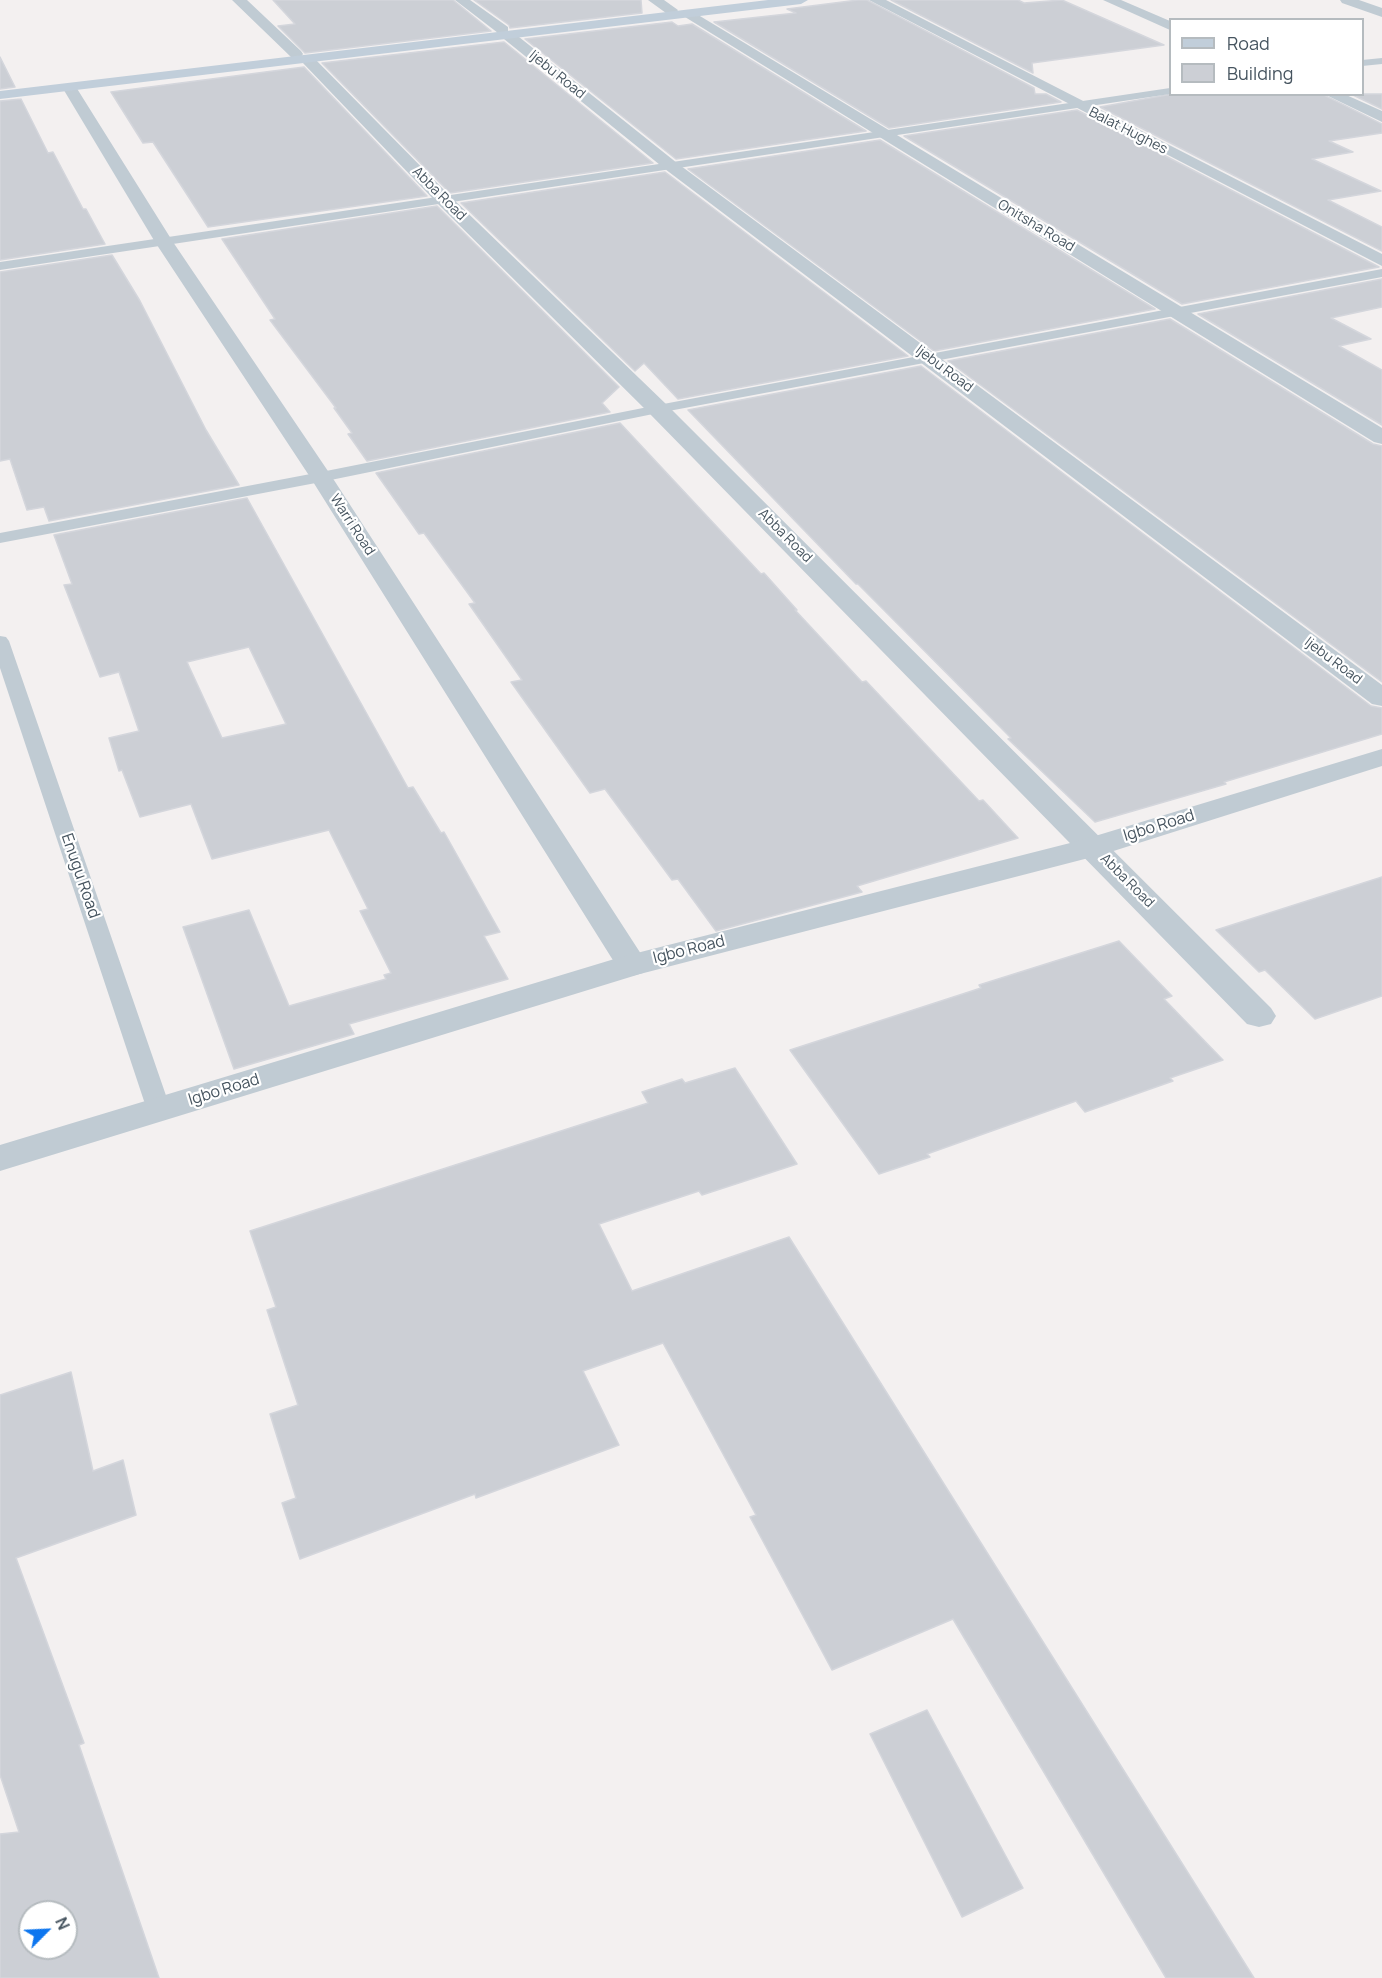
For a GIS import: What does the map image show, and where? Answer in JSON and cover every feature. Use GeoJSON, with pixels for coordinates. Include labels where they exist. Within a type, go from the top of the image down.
{"type":"FeatureCollection","features":[{"type":"Feature","properties":{"kind":"main road"},"geometry":{"type":"LineString","coordinates":[[506,33],[752,0]]}},
{"type":"Feature","properties":{"kind":"main road"},"geometry":{"type":"LineString","coordinates":[[0,94],[801,0]]}},
{"type":"Feature","properties":{"kind":"main road"},"geometry":{"type":"LineString","coordinates":[[0,88],[301,57]]}},
{"type":"Feature","properties":{"kind":"street","name":"Abba Road"},"geometry":{"type":"LineString","coordinates":[[239,0],[301,57],[658,409],[1259,1016]]}},
{"type":"Feature","properties":{"kind":"street","name":"Ijebu Road"},"geometry":{"type":"LineString","coordinates":[[462,0],[671,166],[1382,698]]}},
{"type":"Feature","properties":{"kind":"street"},"geometry":{"type":"LineString","coordinates":[[655,0],[671,10]]}},
{"type":"Feature","properties":{"kind":"street","name":"Balat Hughes"},"geometry":{"type":"LineString","coordinates":[[876,0],[1382,261]]}},
{"type":"Feature","properties":{"kind":"street"},"geometry":{"type":"LineString","coordinates":[[1110,0],[1169,26]]}},
{"type":"Feature","properties":{"kind":"street"},"geometry":{"type":"LineString","coordinates":[[1347,0],[1382,13]]}},
{"type":"Feature","properties":{"kind":"street"},"geometry":{"type":"LineString","coordinates":[[1363,0],[1382,7]]}},
{"type":"Feature","properties":{"kind":"street","name":"Onitsha Road"},"geometry":{"type":"LineString","coordinates":[[690,14],[1174,312],[1382,437]]}},
{"type":"Feature","properties":{"kind":"street","name":"Warri Road"},"geometry":{"type":"LineString","coordinates":[[69,87],[164,242],[321,477],[633,965]]}},
{"type":"Feature","properties":{"kind":"street"},"geometry":{"type":"LineString","coordinates":[[1335,96],[1382,117]]}},
{"type":"Feature","properties":{"kind":"street","name":"Igbo Road"},"geometry":{"type":"LineString","coordinates":[[0,1158],[633,965],[1093,847],[1382,757]]}},
{"type":"Feature","properties":{"kind":"lane"},"geometry":{"type":"LineString","coordinates":[[1364,63],[1382,61]]}},
{"type":"Feature","properties":{"kind":"lane"},"geometry":{"type":"LineString","coordinates":[[0,266],[1169,91]]}},
{"type":"Feature","properties":{"kind":"lane"},"geometry":{"type":"LineString","coordinates":[[0,538],[321,477],[658,409],[1382,273]]}},
{"type":"Feature","properties":{"kind":"lane","name":"Enugu Road"},"geometry":{"type":"LineString","coordinates":[[0,641],[159,1110]]}},
{"type":"Feature","properties":{"kind":"building"},"geometry":{"type":"Polygon","coordinates":[[[273,0],[453,0],[491,31],[305,53],[278,26],[295,24],[273,0]]]}},
{"type":"Feature","properties":{"kind":"building"},"geometry":{"type":"Polygon","coordinates":[[[474,0],[641,0],[642,13],[510,28],[474,0]]]}},
{"type":"Feature","properties":{"kind":"building"},"geometry":{"type":"Polygon","coordinates":[[[867,0],[1034,88],[1035,94],[1046,94],[1061,102],[889,128],[714,22],[796,13],[787,9],[867,0]]]}},
{"type":"Feature","properties":{"kind":"building"},"geometry":{"type":"Polygon","coordinates":[[[891,0],[1018,0],[1024,3],[1062,0],[1164,45],[1032,63],[1033,73],[891,0]]]}},
{"type":"Feature","properties":{"kind":"building"},"geometry":{"type":"Polygon","coordinates":[[[672,22],[678,26],[692,24],[866,131],[676,159],[525,39],[672,22]]]}},
{"type":"Feature","properties":{"kind":"building"},"geometry":{"type":"Polygon","coordinates":[[[504,42],[653,163],[450,193],[322,63],[504,42]]]}},
{"type":"Feature","properties":{"kind":"building"},"geometry":{"type":"Polygon","coordinates":[[[0,57],[15,87],[0,89],[0,57]]]}},
{"type":"Feature","properties":{"kind":"building"},"geometry":{"type":"Polygon","coordinates":[[[304,67],[427,196],[208,227],[153,142],[143,143],[111,92],[304,67]]]}},
{"type":"Feature","properties":{"kind":"building"},"geometry":{"type":"Polygon","coordinates":[[[1382,94],[1382,109],[1355,96],[1382,94]]]}},
{"type":"Feature","properties":{"kind":"building"},"geometry":{"type":"Polygon","coordinates":[[[1169,95],[1326,96],[1382,124],[1382,133],[1329,141],[1353,152],[1312,159],[1381,191],[1328,200],[1382,227],[1382,251],[1100,107],[1169,95]]]}},
{"type":"Feature","properties":{"kind":"building"},"geometry":{"type":"Polygon","coordinates":[[[21,99],[48,153],[53,152],[83,209],[86,209],[105,244],[0,260],[0,101],[21,99]]]}},
{"type":"Feature","properties":{"kind":"building"},"geometry":{"type":"Polygon","coordinates":[[[1077,110],[1379,267],[1182,304],[904,136],[1077,110]]]}},
{"type":"Feature","properties":{"kind":"building"},"geometry":{"type":"Polygon","coordinates":[[[880,140],[1155,309],[934,351],[688,169],[880,140]]]}},
{"type":"Feature","properties":{"kind":"building"},"geometry":{"type":"Polygon","coordinates":[[[665,172],[908,356],[678,399],[644,363],[635,371],[461,203],[665,172]]]}},
{"type":"Feature","properties":{"kind":"building"},"geometry":{"type":"Polygon","coordinates":[[[437,206],[619,387],[602,403],[610,412],[367,461],[348,434],[352,433],[334,408],[336,408],[270,320],[275,319],[222,239],[437,206]]]}},
{"type":"Feature","properties":{"kind":"building"},"geometry":{"type":"Polygon","coordinates":[[[112,255],[140,301],[206,430],[239,485],[49,521],[44,507],[27,510],[10,459],[0,461],[0,272],[112,255]]]}},
{"type":"Feature","properties":{"kind":"building"},"geometry":{"type":"Polygon","coordinates":[[[1382,279],[1382,307],[1331,318],[1371,339],[1339,346],[1382,370],[1382,425],[1198,314],[1382,279]]]}},
{"type":"Feature","properties":{"kind":"building"},"geometry":{"type":"Polygon","coordinates":[[[1170,319],[1373,444],[1382,446],[1382,682],[948,361],[1170,319]]]}},
{"type":"Feature","properties":{"kind":"building"},"geometry":{"type":"Polygon","coordinates":[[[921,366],[1371,706],[1382,708],[1382,734],[1224,782],[1226,784],[1095,822],[1008,739],[1011,738],[856,584],[688,410],[921,366]]]}},
{"type":"Feature","properties":{"kind":"building"},"geometry":{"type":"Polygon","coordinates":[[[620,423],[761,574],[764,573],[862,682],[866,681],[979,801],[983,800],[1018,838],[857,886],[862,892],[716,931],[678,879],[672,880],[605,789],[590,793],[511,682],[522,680],[469,604],[475,603],[424,533],[419,534],[376,473],[620,423]]]}},
{"type":"Feature","properties":{"kind":"building"},"geometry":{"type":"Polygon","coordinates":[[[247,498],[408,788],[413,787],[441,833],[444,832],[500,932],[484,936],[508,979],[349,1024],[354,1034],[234,1069],[183,927],[249,910],[289,1006],[386,979],[384,975],[391,973],[360,911],[368,909],[329,830],[212,859],[191,804],[140,817],[122,770],[119,771],[109,738],[139,731],[119,672],[100,677],[64,585],[72,584],[54,535],[247,498]],[[249,647],[187,662],[222,738],[286,724],[249,647]]]}},
{"type":"Feature","properties":{"kind":"building"},"geometry":{"type":"Polygon","coordinates":[[[1382,877],[1382,996],[1315,1019],[1265,970],[1259,972],[1216,930],[1382,877]]]}},
{"type":"Feature","properties":{"kind":"building"},"geometry":{"type":"Polygon","coordinates":[[[1119,941],[1172,996],[1164,999],[1223,1060],[1170,1078],[1173,1081],[1085,1112],[1076,1101],[927,1154],[930,1157],[879,1174],[790,1050],[981,988],[979,985],[1119,941]]]}},
{"type":"Feature","properties":{"kind":"building"},"geometry":{"type":"Polygon","coordinates":[[[735,1068],[797,1164],[702,1195],[699,1191],[599,1224],[632,1291],[789,1237],[1254,1978],[1166,1978],[953,1619],[832,1670],[750,1517],[756,1515],[663,1343],[583,1371],[619,1445],[476,1498],[475,1494],[300,1559],[282,1503],[296,1498],[270,1414],[298,1405],[267,1310],[276,1307],[250,1231],[648,1103],[642,1092],[682,1079],[685,1083],[735,1068]]]}},
{"type":"Feature","properties":{"kind":"building"},"geometry":{"type":"Polygon","coordinates":[[[71,1372],[93,1471],[123,1460],[136,1515],[16,1558],[84,1743],[79,1745],[159,1978],[0,1978],[0,1834],[19,1832],[0,1775],[0,1395],[71,1372]]]}},
{"type":"Feature","properties":{"kind":"building"},"geometry":{"type":"Polygon","coordinates":[[[927,1710],[1023,1888],[962,1917],[870,1734],[927,1710]]]}}]}
